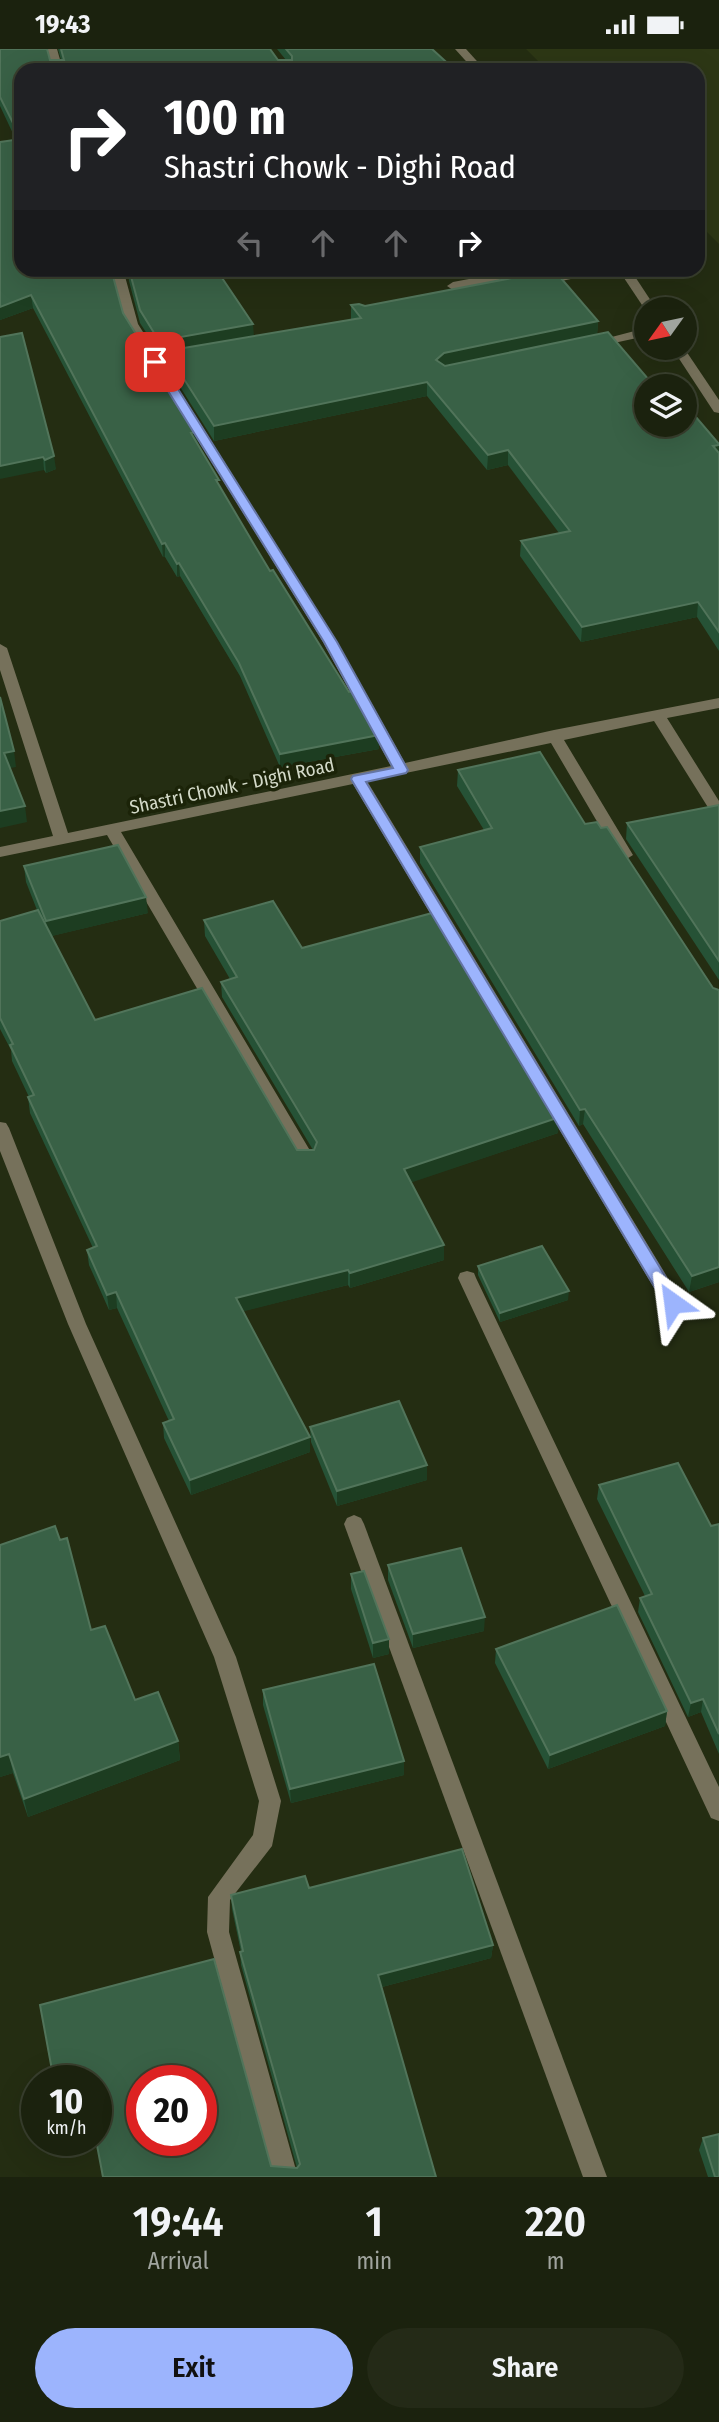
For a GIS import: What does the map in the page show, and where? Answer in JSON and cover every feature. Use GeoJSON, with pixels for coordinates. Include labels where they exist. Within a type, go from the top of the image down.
{"type":"FeatureCollection","features":[{"type":"Feature","properties":{"kind":"street"},"geometry":{"type":"LineString","coordinates":[[460,49],[473,63]]}},
{"type":"Feature","properties":{"kind":"street"},"geometry":{"type":"LineString","coordinates":[[123,277],[132,324],[162,360],[330,642],[401,770]]}},
{"type":"Feature","properties":{"kind":"street"},"geometry":{"type":"LineString","coordinates":[[511,277],[451,292],[555,277]]}},
{"type":"Feature","properties":{"kind":"street"},"geometry":{"type":"LineString","coordinates":[[629,277],[642,297]]}},
{"type":"Feature","properties":{"kind":"street"},"geometry":{"type":"LineString","coordinates":[[578,347],[634,335]]}},
{"type":"Feature","properties":{"kind":"street"},"geometry":{"type":"LineString","coordinates":[[687,361],[719,409]]}},
{"type":"Feature","properties":{"kind":"street"},"geometry":{"type":"LineString","coordinates":[[0,648],[63,841]]}},
{"type":"Feature","properties":{"kind":"street","name":"Shastri Chowk - Dighi Road"},"geometry":{"type":"LineString","coordinates":[[0,852],[401,770],[554,735],[719,703]]}},
{"type":"Feature","properties":{"kind":"street"},"geometry":{"type":"LineString","coordinates":[[658,715],[719,813]]}},
{"type":"Feature","properties":{"kind":"street"},"geometry":{"type":"LineString","coordinates":[[554,735],[635,870]]}},
{"type":"Feature","properties":{"kind":"street"},"geometry":{"type":"LineString","coordinates":[[358,779],[673,1303]]}},
{"type":"Feature","properties":{"kind":"street"},"geometry":{"type":"LineString","coordinates":[[112,830],[306,1159]]}},
{"type":"Feature","properties":{"kind":"street"},"geometry":{"type":"LineString","coordinates":[[0,1128],[77,1324],[225,1657],[270,1801],[264,1839],[219,1897],[218,1932],[286,2177]]}},
{"type":"Feature","properties":{"kind":"street"},"geometry":{"type":"LineString","coordinates":[[467,1278],[719,1811]]}},
{"type":"Feature","properties":{"kind":"street"},"geometry":{"type":"LineString","coordinates":[[354,1524],[595,2177]]}},
{"type":"Feature","properties":{"kind":"shaded area"},"geometry":{"type":"Polygon","coordinates":[[[526,49],[719,49],[719,244],[705,230],[705,63],[540,63],[526,49]]]}},
{"type":"Feature","properties":{"kind":"building"},"geometry":{"type":"Polygon","coordinates":[[[0,49],[47,49],[50,60],[64,60],[61,49],[270,49],[278,60],[292,60],[286,49],[432,49],[447,63],[14,63],[14,125],[0,97],[0,49]]]}},
{"type":"Feature","properties":{"kind":"building"},"geometry":{"type":"Polygon","coordinates":[[[14,140],[14,277],[113,277],[123,313],[197,432],[191,433],[219,480],[216,480],[270,571],[273,570],[349,692],[354,691],[379,735],[280,754],[239,663],[179,563],[177,564],[165,543],[162,544],[31,295],[0,307],[0,142],[14,140]]]}},
{"type":"Feature","properties":{"kind":"building"},"geometry":{"type":"Polygon","coordinates":[[[131,277],[221,277],[253,324],[159,341],[140,310],[131,277]]]}},
{"type":"Feature","properties":{"kind":"building"},"geometry":{"type":"Polygon","coordinates":[[[517,277],[560,277],[598,321],[444,353],[436,360],[445,366],[608,332],[644,374],[634,374],[634,437],[697,437],[697,418],[719,444],[713,446],[719,453],[719,632],[698,602],[582,627],[521,541],[570,531],[508,450],[488,455],[427,382],[214,426],[166,351],[361,318],[351,305],[365,306],[517,277]]]}},
{"type":"Feature","properties":{"kind":"building"},"geometry":{"type":"Polygon","coordinates":[[[22,333],[54,456],[45,460],[43,457],[0,466],[0,337],[22,333]]]}},
{"type":"Feature","properties":{"kind":"building"},"geometry":{"type":"Polygon","coordinates":[[[0,697],[14,751],[4,753],[25,806],[0,811],[0,697]]]}},
{"type":"Feature","properties":{"kind":"building"},"geometry":{"type":"Polygon","coordinates":[[[540,752],[585,824],[597,822],[601,828],[607,827],[713,988],[719,990],[719,1267],[692,1276],[585,1109],[580,1110],[420,847],[492,828],[458,770],[540,752]]]}},
{"type":"Feature","properties":{"kind":"building"},"geometry":{"type":"Polygon","coordinates":[[[719,805],[719,961],[627,823],[719,805]]]}},
{"type":"Feature","properties":{"kind":"building"},"geometry":{"type":"Polygon","coordinates":[[[118,845],[146,897],[46,921],[24,866],[118,845]]]}},
{"type":"Feature","properties":{"kind":"building"},"geometry":{"type":"Polygon","coordinates":[[[273,901],[302,948],[436,912],[560,1117],[404,1169],[444,1245],[350,1273],[348,1270],[236,1298],[310,1437],[190,1480],[163,1423],[174,1419],[116,1292],[107,1295],[87,1250],[97,1246],[28,1097],[34,1095],[0,1018],[0,921],[38,910],[95,1020],[202,988],[297,1150],[314,1150],[317,1142],[221,982],[237,977],[204,920],[273,901]]]}},
{"type":"Feature","properties":{"kind":"building"},"geometry":{"type":"Polygon","coordinates":[[[542,1246],[569,1291],[500,1313],[478,1266],[542,1246]]]}},
{"type":"Feature","properties":{"kind":"building"},"geometry":{"type":"Polygon","coordinates":[[[399,1401],[427,1465],[337,1491],[310,1427],[399,1401]]]}},
{"type":"Feature","properties":{"kind":"building"},"geometry":{"type":"Polygon","coordinates":[[[678,1463],[711,1526],[719,1524],[719,1734],[703,1699],[691,1703],[640,1598],[652,1594],[599,1485],[678,1463]]]}},
{"type":"Feature","properties":{"kind":"building"},"geometry":{"type":"Polygon","coordinates":[[[55,1526],[60,1540],[67,1538],[91,1630],[105,1626],[135,1700],[158,1692],[178,1741],[24,1799],[9,1754],[0,1757],[0,1545],[55,1526]]]}},
{"type":"Feature","properties":{"kind":"building"},"geometry":{"type":"Polygon","coordinates":[[[461,1548],[485,1617],[413,1634],[388,1565],[461,1548]]]}},
{"type":"Feature","properties":{"kind":"building"},"geometry":{"type":"Polygon","coordinates":[[[364,1571],[389,1639],[373,1643],[351,1574],[364,1571]]]}},
{"type":"Feature","properties":{"kind":"building"},"geometry":{"type":"Polygon","coordinates":[[[617,1605],[667,1711],[550,1755],[496,1649],[617,1605]]]}},
{"type":"Feature","properties":{"kind":"building"},"geometry":{"type":"Polygon","coordinates":[[[374,1664],[404,1761],[290,1789],[263,1690],[374,1664]]]}},
{"type":"Feature","properties":{"kind":"building"},"geometry":{"type":"Polygon","coordinates":[[[462,1849],[493,1945],[378,1975],[436,2177],[103,2177],[99,2156],[112,2156],[112,2065],[51,2065],[40,2005],[214,1959],[271,2166],[297,2168],[300,2164],[240,1952],[243,1951],[231,1895],[305,1876],[309,1888],[462,1849]]]}},
{"type":"Feature","properties":{"kind":"building"},"geometry":{"type":"Polygon","coordinates":[[[719,2134],[719,2177],[715,2177],[703,2138],[719,2134]]]}},
{"type":"Feature","properties":{"kind":"route"},"geometry":{"type":"LineString","coordinates":[[155,362],[330,642],[401,770],[358,779],[673,1303]]}}]}
